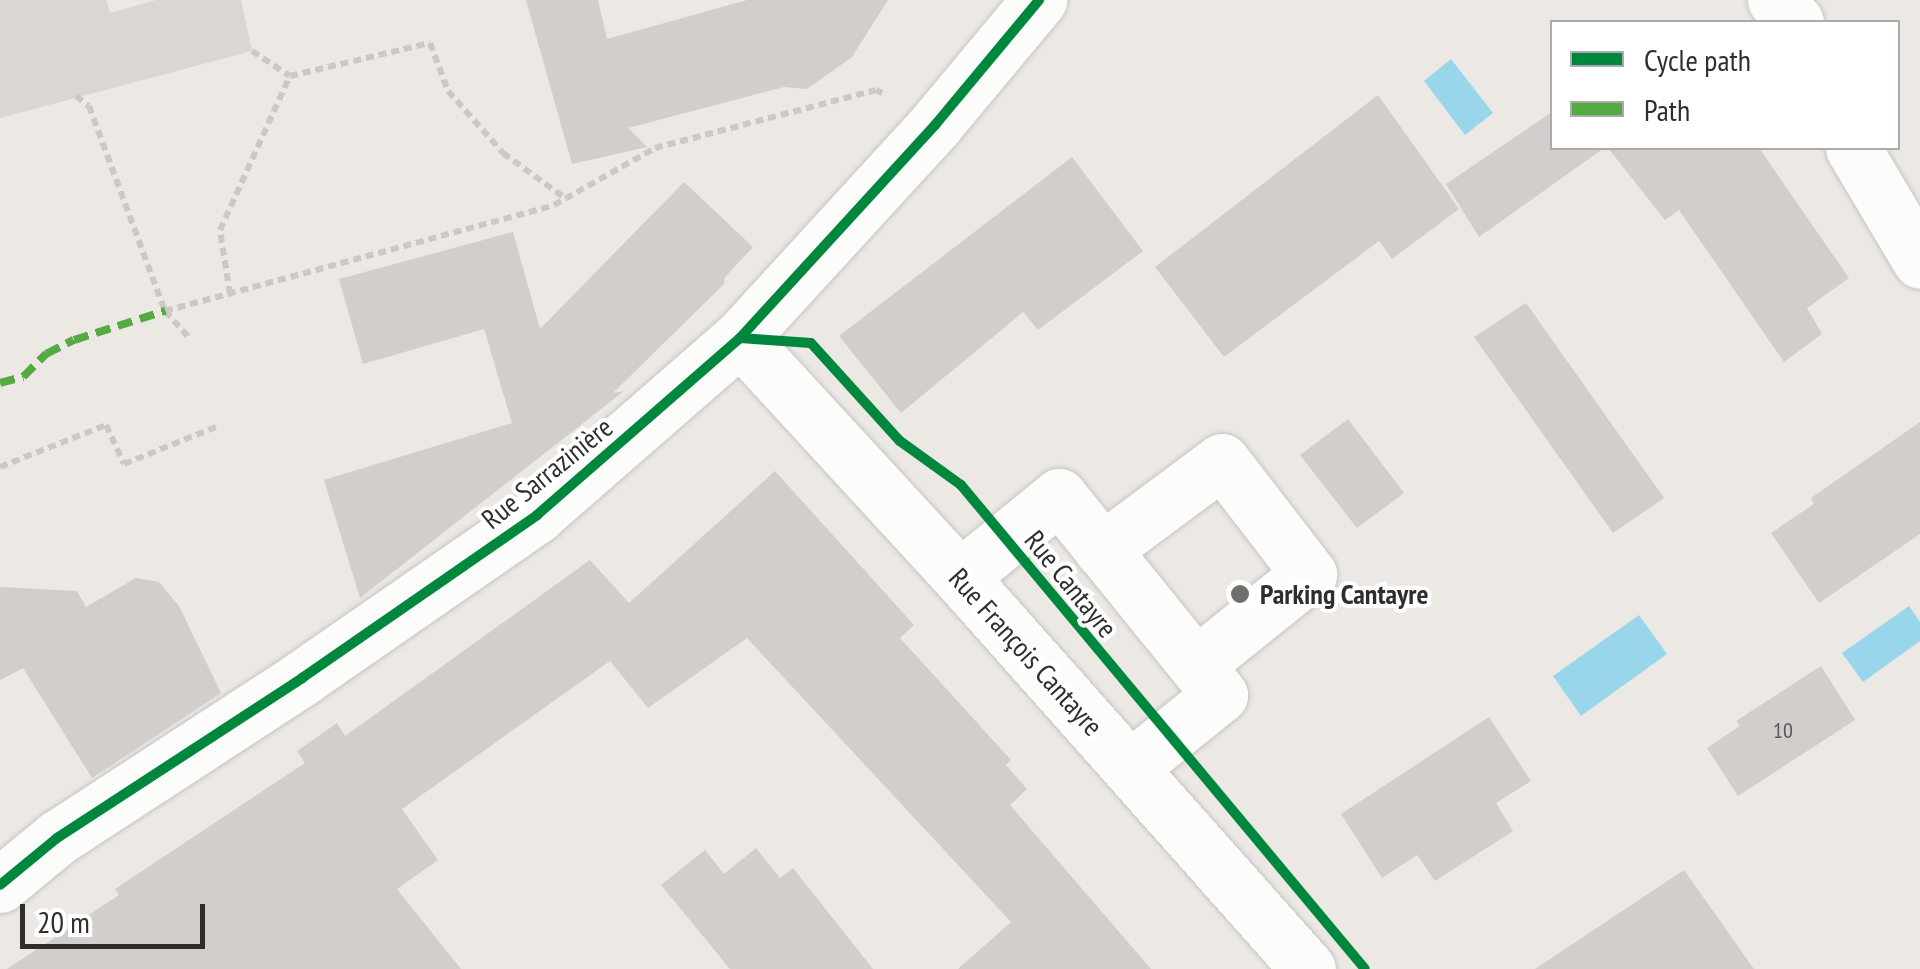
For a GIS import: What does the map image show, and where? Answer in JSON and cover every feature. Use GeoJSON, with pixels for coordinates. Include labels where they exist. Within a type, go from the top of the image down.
{"type":"FeatureCollection","features":[{"type":"Feature","properties":{"kind":"street","name":"Rue Sarrazinière"},"geometry":{"type":"LineString","coordinates":[[0,885],[57,838],[302,678],[537,516],[740,338],[935,125],[1039,0]]}},
{"type":"Feature","properties":{"kind":"street"},"geometry":{"type":"LineString","coordinates":[[1775,0],[1794,20]]}},
{"type":"Feature","properties":{"kind":"street"},"geometry":{"type":"LineString","coordinates":[[1854,150],[1920,262]]}},
{"type":"Feature","properties":{"kind":"street","name":"Rue François Cantayre"},"geometry":{"type":"LineString","coordinates":[[740,338],[960,577],[1308,969]]}},
{"type":"Feature","properties":{"kind":"street"},"geometry":{"type":"LineString","coordinates":[[1102,550],[1222,461],[1309,574],[1196,665]]}},
{"type":"Feature","properties":{"kind":"street"},"geometry":{"type":"LineString","coordinates":[[960,577],[1059,496],[1220,694],[1130,768]]}},
{"type":"Feature","properties":{"kind":"path"},"geometry":{"type":"LineString","coordinates":[[252,51],[290,76],[430,44],[448,91],[503,153],[565,198]]}},
{"type":"Feature","properties":{"kind":"path"},"geometry":{"type":"LineString","coordinates":[[230,294],[220,230],[290,76]]}},
{"type":"Feature","properties":{"kind":"path"},"geometry":{"type":"LineString","coordinates":[[165,311],[565,198],[655,148],[876,90],[935,125]]}},
{"type":"Feature","properties":{"kind":"path"},"geometry":{"type":"LineString","coordinates":[[76,96],[90,106],[165,311],[189,338]]}},
{"type":"Feature","properties":{"kind":"path"},"geometry":{"type":"LineString","coordinates":[[0,467],[106,425],[124,464],[218,426]]}},
{"type":"Feature","properties":{"kind":"shaded area"},"geometry":{"type":"Polygon","coordinates":[[[0,0],[106,0],[110,13],[156,0],[241,0],[252,51],[0,118],[0,0]]]}},
{"type":"Feature","properties":{"kind":"water"},"geometry":{"type":"Polygon","coordinates":[[[1451,59],[1493,113],[1465,135],[1424,81],[1451,59]]]}},
{"type":"Feature","properties":{"kind":"water"},"geometry":{"type":"Polygon","coordinates":[[[1909,606],[1920,622],[1920,641],[1863,682],[1842,653],[1909,606]]]}},
{"type":"Feature","properties":{"kind":"water"},"geometry":{"type":"Polygon","coordinates":[[[1639,615],[1667,654],[1581,716],[1553,676],[1639,615]]]}},
{"type":"Feature","properties":{"kind":"building"},"geometry":{"type":"Polygon","coordinates":[[[526,0],[598,0],[607,39],[747,0],[888,0],[852,57],[807,89],[784,87],[628,128],[647,147],[572,164],[526,0]]]}},
{"type":"Feature","properties":{"kind":"building"},"geometry":{"type":"Polygon","coordinates":[[[1378,95],[1459,209],[1392,259],[1379,241],[1224,357],[1155,267],[1378,95]]]}},
{"type":"Feature","properties":{"kind":"building"},"geometry":{"type":"Polygon","coordinates":[[[1550,113],[1550,150],[1601,150],[1479,237],[1446,184],[1550,113]]]}},
{"type":"Feature","properties":{"kind":"building"},"geometry":{"type":"Polygon","coordinates":[[[1610,150],[1760,150],[1849,278],[1807,308],[1822,334],[1784,362],[1679,210],[1665,220],[1610,150]]]}},
{"type":"Feature","properties":{"kind":"building"},"geometry":{"type":"Polygon","coordinates":[[[1072,157],[1143,251],[1038,330],[1023,312],[901,413],[839,336],[1072,157]]]}},
{"type":"Feature","properties":{"kind":"building"},"geometry":{"type":"Polygon","coordinates":[[[684,182],[753,247],[725,277],[724,284],[613,393],[624,391],[360,598],[324,480],[512,423],[484,329],[363,364],[339,279],[513,232],[540,329],[684,182]]]}},
{"type":"Feature","properties":{"kind":"building"},"geometry":{"type":"Polygon","coordinates":[[[1526,303],[1664,498],[1613,533],[1474,337],[1526,303]]]}},
{"type":"Feature","properties":{"kind":"building"},"geometry":{"type":"Polygon","coordinates":[[[1348,419],[1404,493],[1357,528],[1300,455],[1348,419]]]}},
{"type":"Feature","properties":{"kind":"building"},"geometry":{"type":"Polygon","coordinates":[[[1920,422],[1920,534],[1819,603],[1771,533],[1814,504],[1811,498],[1920,422]]]}},
{"type":"Feature","properties":{"kind":"building"},"geometry":{"type":"Polygon","coordinates":[[[775,471],[914,625],[900,638],[1011,760],[1006,765],[1027,789],[1010,805],[1151,969],[958,969],[1011,922],[747,638],[648,708],[610,661],[402,809],[438,860],[397,889],[461,969],[7,969],[119,895],[115,889],[305,763],[297,751],[337,723],[345,736],[590,560],[629,603],[775,471]]]}},
{"type":"Feature","properties":{"kind":"building"},"geometry":{"type":"Polygon","coordinates":[[[136,578],[159,582],[179,606],[221,693],[92,778],[23,668],[0,680],[0,587],[77,591],[86,607],[136,578]]]}},
{"type":"Feature","properties":{"kind":"building"},"geometry":{"type":"Polygon","coordinates":[[[1821,666],[1855,720],[1738,796],[1707,748],[1740,726],[1736,721],[1821,666]]]}},
{"type":"Feature","properties":{"kind":"building"},"geometry":{"type":"Polygon","coordinates":[[[1489,717],[1531,781],[1496,803],[1513,831],[1435,881],[1417,855],[1382,878],[1341,814],[1489,717]]]}},
{"type":"Feature","properties":{"kind":"building"},"geometry":{"type":"Polygon","coordinates":[[[756,848],[780,878],[793,868],[873,969],[730,969],[661,885],[705,850],[724,874],[756,848]]]}},
{"type":"Feature","properties":{"kind":"building"},"geometry":{"type":"Polygon","coordinates":[[[1684,870],[1754,969],[1535,969],[1684,870]]]}},
{"type":"Feature","properties":{"kind":"marked path"},"geometry":{"type":"LineString","coordinates":[[0,383],[23,377],[46,354],[74,340],[165,311]]}},
{"type":"Feature","properties":{"kind":"cycle path"},"geometry":{"type":"LineString","coordinates":[[0,885],[57,838],[302,678],[537,515],[740,338],[935,125],[1039,0]]}},
{"type":"Feature","properties":{"kind":"cycle path","name":"Rue Cantayre"},"geometry":{"type":"LineString","coordinates":[[740,338],[811,343],[900,441],[961,485],[1365,969]]}},
{"type":"Feature","properties":{"kind":"place","name":"Parking Cantayre"},"geometry":{"type":"Point","coordinates":[1240,594]}}]}
